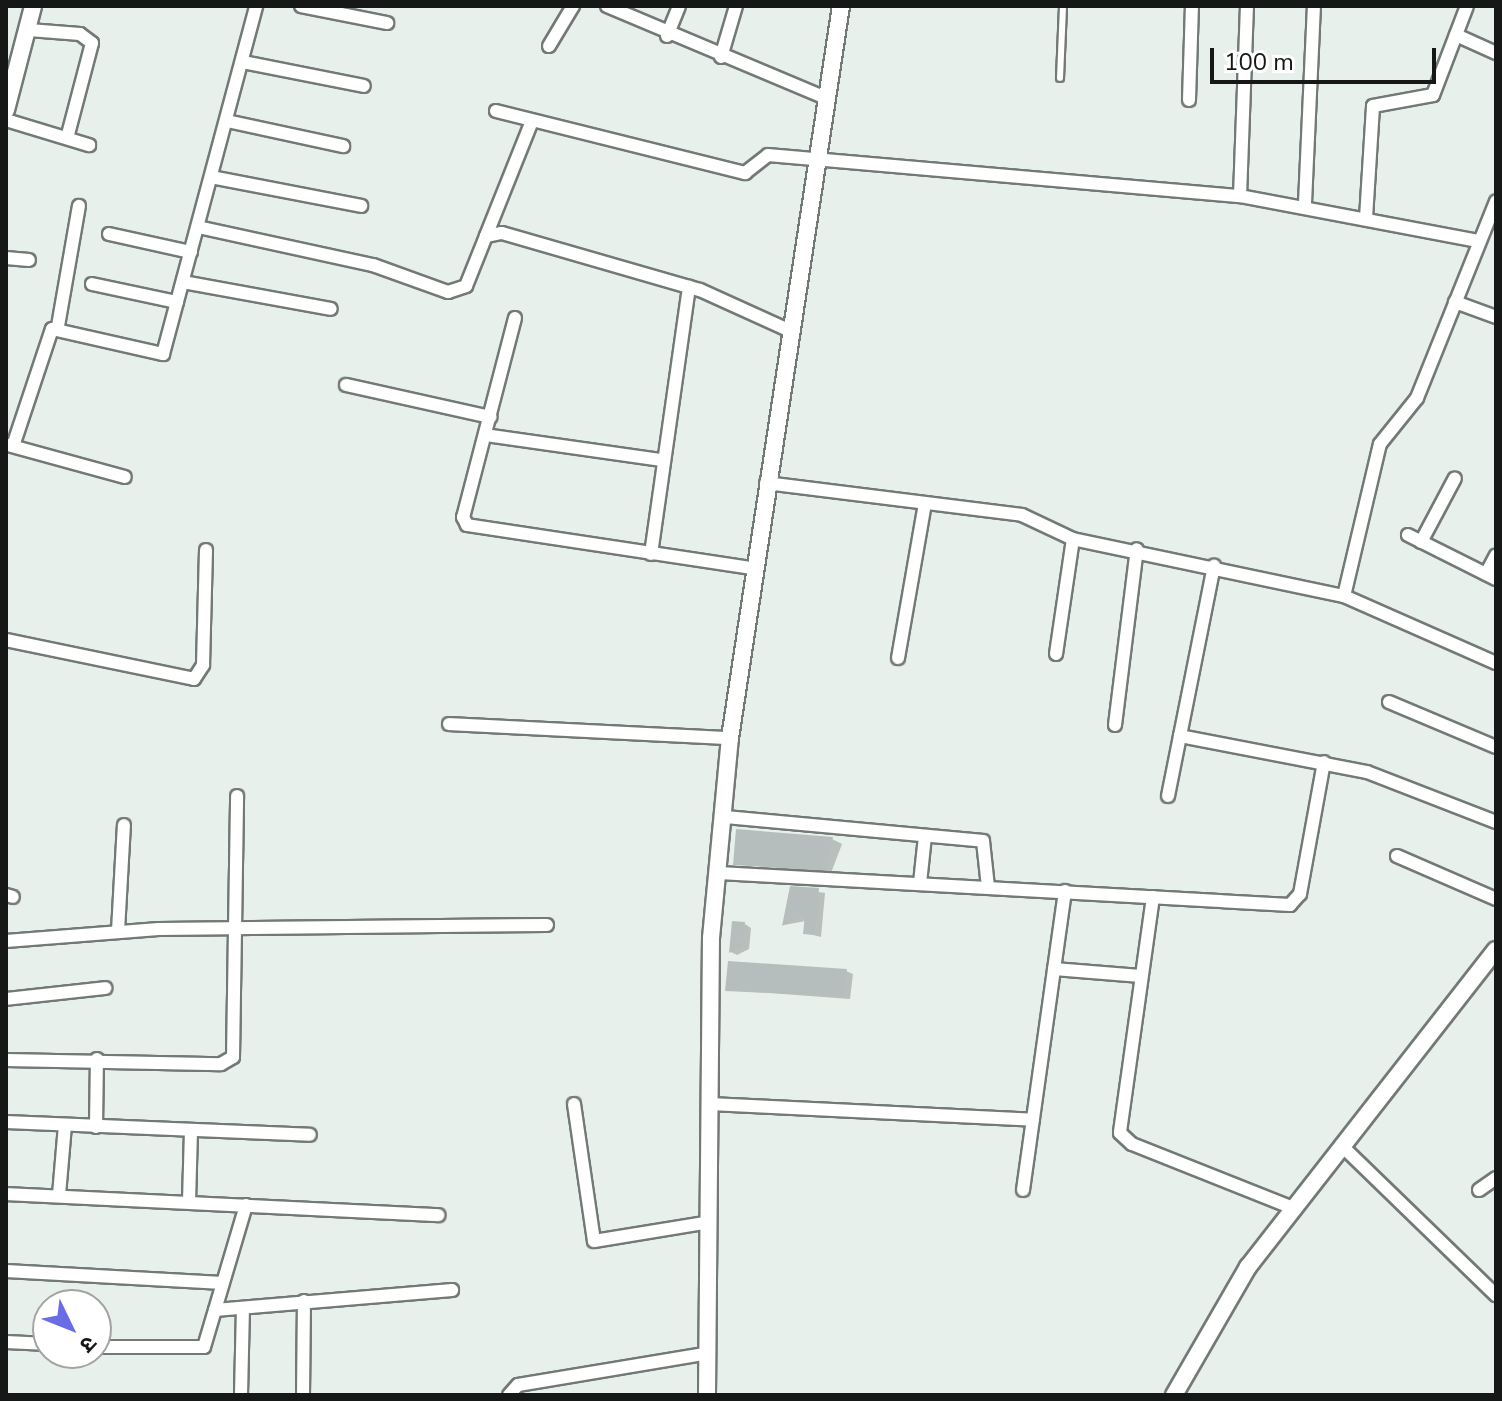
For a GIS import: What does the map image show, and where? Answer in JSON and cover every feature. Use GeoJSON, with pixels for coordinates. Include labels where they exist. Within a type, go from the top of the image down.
{"type":"FeatureCollection","features":[{"type":"Feature","properties":{"kind":"street"},"geometry":{"type":"LineString","coordinates":[[6,110],[33,6]]}},
{"type":"Feature","properties":{"kind":"street"},"geometry":{"type":"LineString","coordinates":[[58,326],[159,357],[183,282],[256,6]]}},
{"type":"Feature","properties":{"kind":"street"},"geometry":{"type":"LineString","coordinates":[[301,6],[387,23]]}},
{"type":"Feature","properties":{"kind":"street"},"geometry":{"type":"LineString","coordinates":[[549,46],[573,6]]}},
{"type":"Feature","properties":{"kind":"street"},"geometry":{"type":"LineString","coordinates":[[607,6],[667,36],[826,98]]}},
{"type":"Feature","properties":{"kind":"street"},"geometry":{"type":"LineString","coordinates":[[667,36],[679,6]]}},
{"type":"Feature","properties":{"kind":"street"},"geometry":{"type":"LineString","coordinates":[[721,57],[736,6]]}},
{"type":"Feature","properties":{"kind":"street"},"geometry":{"type":"LineString","coordinates":[[707,1395],[704,1223],[711,1104],[711,938],[726,817],[730,738],[786,329],[841,6]]}},
{"type":"Feature","properties":{"kind":"street"},"geometry":{"type":"LineString","coordinates":[[1189,100],[1192,6]]}},
{"type":"Feature","properties":{"kind":"street"},"geometry":{"type":"LineString","coordinates":[[1240,196],[1247,6]]}},
{"type":"Feature","properties":{"kind":"street"},"geometry":{"type":"LineString","coordinates":[[1305,203],[1314,6]]}},
{"type":"Feature","properties":{"kind":"street"},"geometry":{"type":"LineString","coordinates":[[1366,218],[1373,106],[1426,102],[1467,6]]}},
{"type":"Feature","properties":{"kind":"street"},"geometry":{"type":"LineString","coordinates":[[29,30],[80,34],[92,43],[67,138]]}},
{"type":"Feature","properties":{"kind":"street"},"geometry":{"type":"LineString","coordinates":[[1456,35],[1496,53]]}},
{"type":"Feature","properties":{"kind":"street"},"geometry":{"type":"LineString","coordinates":[[243,62],[364,86]]}},
{"type":"Feature","properties":{"kind":"street"},"geometry":{"type":"LineString","coordinates":[[496,111],[745,173],[766,155],[816,165],[1240,196],[1305,203],[1479,241]]}},
{"type":"Feature","properties":{"kind":"street"},"geometry":{"type":"LineString","coordinates":[[6,120],[89,145]]}},
{"type":"Feature","properties":{"kind":"street"},"geometry":{"type":"LineString","coordinates":[[227,121],[343,146]]}},
{"type":"Feature","properties":{"kind":"street"},"geometry":{"type":"LineString","coordinates":[[198,227],[373,265],[448,292],[466,286],[532,121]]}},
{"type":"Feature","properties":{"kind":"street"},"geometry":{"type":"LineString","coordinates":[[211,177],[361,206]]}},
{"type":"Feature","properties":{"kind":"street"},"geometry":{"type":"LineString","coordinates":[[1344,596],[1380,444],[1417,398],[1496,201]]}},
{"type":"Feature","properties":{"kind":"street"},"geometry":{"type":"LineString","coordinates":[[79,206],[58,326],[47,335],[9,445],[125,477]]}},
{"type":"Feature","properties":{"kind":"street"},"geometry":{"type":"LineString","coordinates":[[486,236],[502,233],[689,287],[786,329]]}},
{"type":"Feature","properties":{"kind":"street"},"geometry":{"type":"LineString","coordinates":[[109,234],[191,252]]}},
{"type":"Feature","properties":{"kind":"street"},"geometry":{"type":"LineString","coordinates":[[6,258],[29,260]]}},
{"type":"Feature","properties":{"kind":"street"},"geometry":{"type":"LineString","coordinates":[[183,282],[331,309]]}},
{"type":"Feature","properties":{"kind":"street"},"geometry":{"type":"LineString","coordinates":[[92,284],[177,302]]}},
{"type":"Feature","properties":{"kind":"street"},"geometry":{"type":"LineString","coordinates":[[651,554],[661,460],[689,287]]}},
{"type":"Feature","properties":{"kind":"street"},"geometry":{"type":"LineString","coordinates":[[1455,302],[1496,317]]}},
{"type":"Feature","properties":{"kind":"street"},"geometry":{"type":"LineString","coordinates":[[515,318],[463,517],[471,529],[753,568]]}},
{"type":"Feature","properties":{"kind":"street"},"geometry":{"type":"LineString","coordinates":[[346,385],[490,417]]}},
{"type":"Feature","properties":{"kind":"street"},"geometry":{"type":"LineString","coordinates":[[485,435],[661,460]]}},
{"type":"Feature","properties":{"kind":"street"},"geometry":{"type":"LineString","coordinates":[[1421,542],[1455,478]]}},
{"type":"Feature","properties":{"kind":"street"},"geometry":{"type":"LineString","coordinates":[[766,483],[1022,515],[1073,539],[1137,549],[1344,596],[1496,663]]}},
{"type":"Feature","properties":{"kind":"street"},"geometry":{"type":"LineString","coordinates":[[898,658],[925,503]]}},
{"type":"Feature","properties":{"kind":"street"},"geometry":{"type":"LineString","coordinates":[[1408,535],[1491,576],[1496,555]]}},
{"type":"Feature","properties":{"kind":"street"},"geometry":{"type":"LineString","coordinates":[[1056,654],[1073,539]]}},
{"type":"Feature","properties":{"kind":"street"},"geometry":{"type":"LineString","coordinates":[[1115,725],[1137,549]]}},
{"type":"Feature","properties":{"kind":"street"},"geometry":{"type":"LineString","coordinates":[[6,640],[194,679],[203,665],[206,550]]}},
{"type":"Feature","properties":{"kind":"street"},"geometry":{"type":"LineString","coordinates":[[1168,796],[1214,566]]}},
{"type":"Feature","properties":{"kind":"street"},"geometry":{"type":"LineString","coordinates":[[1389,702],[1496,747]]}},
{"type":"Feature","properties":{"kind":"street"},"geometry":{"type":"LineString","coordinates":[[449,724],[730,738]]}},
{"type":"Feature","properties":{"kind":"street"},"geometry":{"type":"LineString","coordinates":[[1180,736],[1324,762],[1496,822]]}},
{"type":"Feature","properties":{"kind":"street"},"geometry":{"type":"LineString","coordinates":[[719,873],[1065,891],[1281,907],[1296,901],[1324,762]]}},
{"type":"Feature","properties":{"kind":"street"},"geometry":{"type":"LineString","coordinates":[[6,1060],[228,1063],[237,928],[237,796]]}},
{"type":"Feature","properties":{"kind":"street"},"geometry":{"type":"LineString","coordinates":[[726,817],[986,843],[988,887]]}},
{"type":"Feature","properties":{"kind":"street"},"geometry":{"type":"LineString","coordinates":[[118,931],[124,825]]}},
{"type":"Feature","properties":{"kind":"street"},"geometry":{"type":"LineString","coordinates":[[920,883],[925,836]]}},
{"type":"Feature","properties":{"kind":"street"},"geometry":{"type":"LineString","coordinates":[[1397,856],[1496,899]]}},
{"type":"Feature","properties":{"kind":"street"},"geometry":{"type":"LineString","coordinates":[[1023,1190],[1065,891]]}},
{"type":"Feature","properties":{"kind":"street"},"geometry":{"type":"LineString","coordinates":[[1153,897],[1120,1133],[1132,1144],[1293,1208]]}},
{"type":"Feature","properties":{"kind":"street"},"geometry":{"type":"LineString","coordinates":[[6,941],[118,931],[547,925]]}},
{"type":"Feature","properties":{"kind":"street"},"geometry":{"type":"LineString","coordinates":[[1174,1395],[1214,1319],[1293,1208],[1496,950]]}},
{"type":"Feature","properties":{"kind":"street"},"geometry":{"type":"LineString","coordinates":[[1054,969],[1141,976]]}},
{"type":"Feature","properties":{"kind":"street"},"geometry":{"type":"LineString","coordinates":[[6,999],[105,988]]}},
{"type":"Feature","properties":{"kind":"street"},"geometry":{"type":"LineString","coordinates":[[96,1127],[97,1059]]}},
{"type":"Feature","properties":{"kind":"street"},"geometry":{"type":"LineString","coordinates":[[574,1104],[594,1241],[704,1223]]}},
{"type":"Feature","properties":{"kind":"street"},"geometry":{"type":"LineString","coordinates":[[711,1104],[1033,1120]]}},
{"type":"Feature","properties":{"kind":"street"},"geometry":{"type":"LineString","coordinates":[[6,1122],[310,1135]]}},
{"type":"Feature","properties":{"kind":"street"},"geometry":{"type":"LineString","coordinates":[[59,1195],[65,1125]]}},
{"type":"Feature","properties":{"kind":"street"},"geometry":{"type":"LineString","coordinates":[[189,1202],[191,1132]]}},
{"type":"Feature","properties":{"kind":"street"},"geometry":{"type":"LineString","coordinates":[[1341,1145],[1496,1295]]}},
{"type":"Feature","properties":{"kind":"street"},"geometry":{"type":"LineString","coordinates":[[1479,1190],[1496,1178]]}},
{"type":"Feature","properties":{"kind":"street"},"geometry":{"type":"LineString","coordinates":[[6,1194],[438,1215]]}},
{"type":"Feature","properties":{"kind":"street"},"geometry":{"type":"LineString","coordinates":[[112,1347],[200,1350],[246,1205]]}},
{"type":"Feature","properties":{"kind":"street"},"geometry":{"type":"LineString","coordinates":[[6,1271],[223,1283]]}},
{"type":"Feature","properties":{"kind":"street"},"geometry":{"type":"LineString","coordinates":[[215,1310],[452,1290]]}},
{"type":"Feature","properties":{"kind":"street"},"geometry":{"type":"LineString","coordinates":[[303,1395],[304,1301]]}},
{"type":"Feature","properties":{"kind":"street"},"geometry":{"type":"LineString","coordinates":[[241,1395],[243,1308]]}},
{"type":"Feature","properties":{"kind":"street"},"geometry":{"type":"LineString","coordinates":[[6,1342],[32,1343]]}},
{"type":"Feature","properties":{"kind":"street"},"geometry":{"type":"LineString","coordinates":[[509,1395],[518,1385],[704,1354]]}},
{"type":"Feature","properties":{"kind":"lane"},"geometry":{"type":"LineString","coordinates":[[1060,78],[1063,6]]}},
{"type":"Feature","properties":{"kind":"building"},"geometry":{"type":"Polygon","coordinates":[[[736,829],[833,837],[826,870],[733,865],[736,829]]]}},
{"type":"Feature","properties":{"kind":"building"},"geometry":{"type":"Polygon","coordinates":[[[790,886],[819,888],[815,935],[803,934],[805,915],[782,926],[790,886]]]}},
{"type":"Feature","properties":{"kind":"building"},"geometry":{"type":"Polygon","coordinates":[[[732,921],[745,922],[743,946],[729,953],[732,921]]]}},
{"type":"Feature","properties":{"kind":"building"},"geometry":{"type":"Polygon","coordinates":[[[728,961],[847,969],[844,996],[725,991],[728,961]]]}}]}
